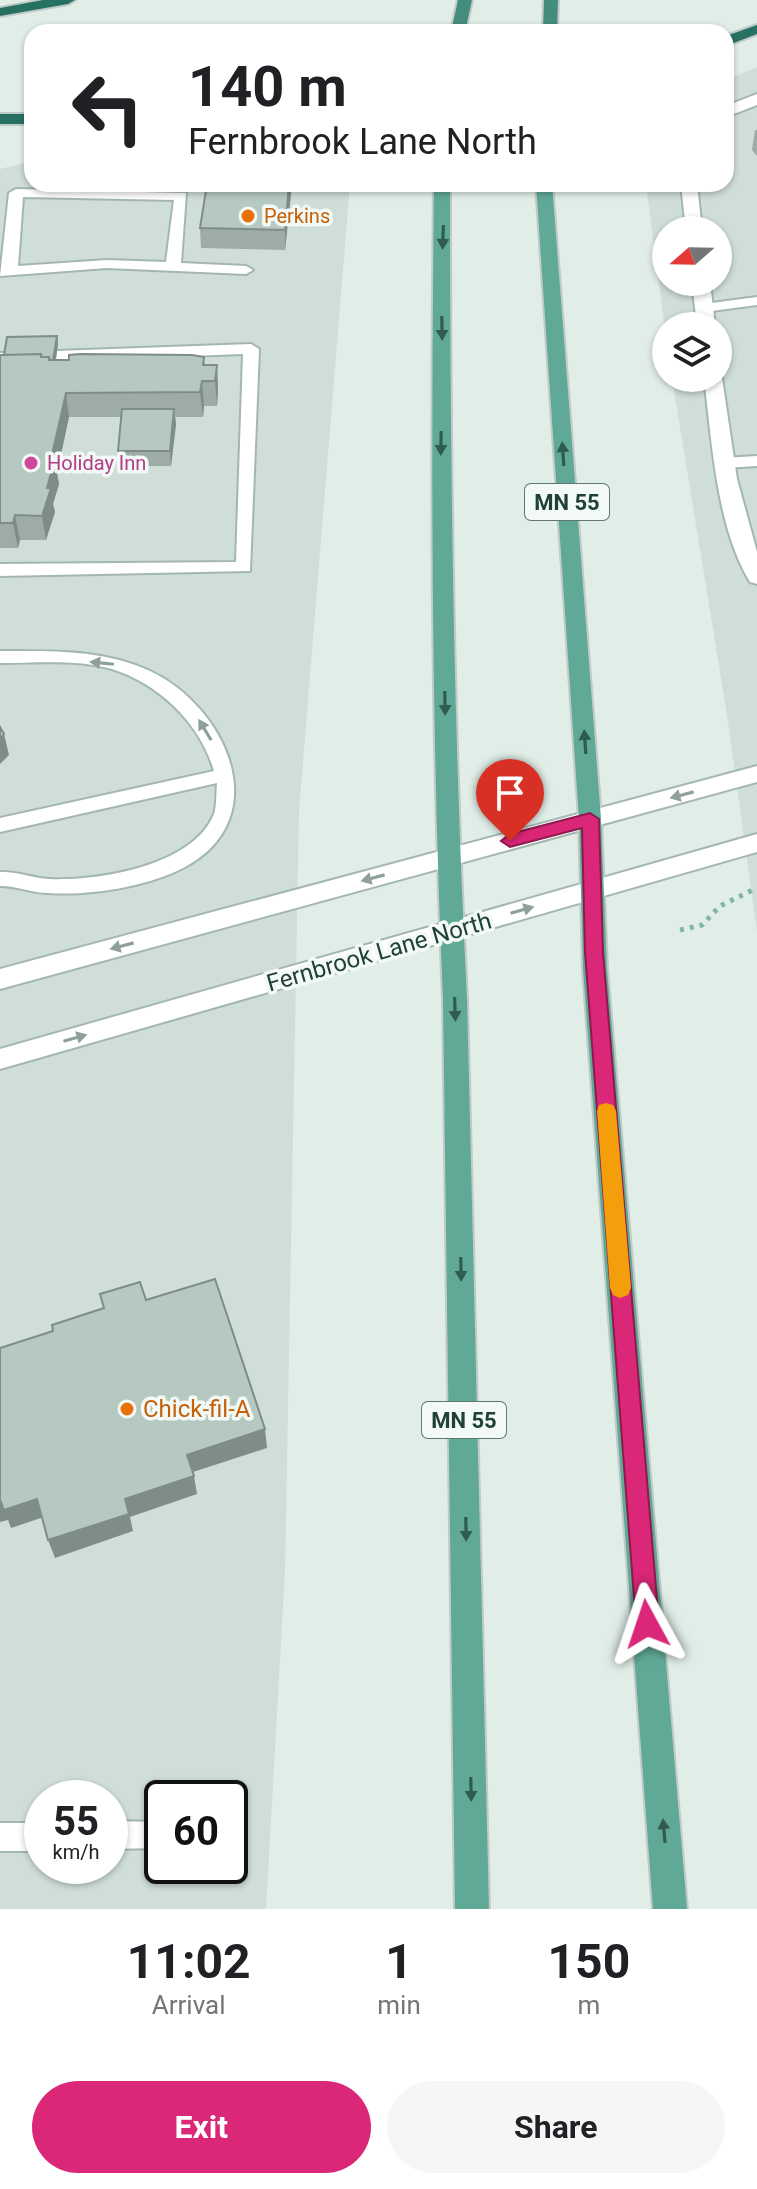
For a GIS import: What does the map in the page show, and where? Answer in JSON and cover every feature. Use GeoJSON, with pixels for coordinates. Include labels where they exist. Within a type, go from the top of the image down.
{"type":"FeatureCollection","features":[{"type":"Feature","properties":{"kind":"highway"},"geometry":{"type":"LineString","coordinates":[[0,12],[68,0]]}},
{"type":"Feature","properties":{"kind":"highway"},"geometry":{"type":"LineString","coordinates":[[460,24],[465,0]]}},
{"type":"Feature","properties":{"kind":"highway"},"geometry":{"type":"LineString","coordinates":[[550,24],[551,0]]}},
{"type":"Feature","properties":{"kind":"highway"},"geometry":{"type":"LineString","coordinates":[[734,38],[757,31]]}},
{"type":"Feature","properties":{"kind":"highway"},"geometry":{"type":"LineString","coordinates":[[0,119],[24,119]]}},
{"type":"Feature","properties":{"kind":"main road","name":"MN 55"},"geometry":{"type":"LineString","coordinates":[[442,192],[440,482],[460,1214],[472,1909]]}},
{"type":"Feature","properties":{"kind":"main road","name":"MN 55"},"geometry":{"type":"LineString","coordinates":[[545,192],[590,819],[595,969],[670,1909]]}},
{"type":"Feature","properties":{"kind":"street"},"geometry":{"type":"LineString","coordinates":[[734,109],[757,99]]}},
{"type":"Feature","properties":{"kind":"street"},"geometry":{"type":"LineString","coordinates":[[690,192],[692,216]]}},
{"type":"Feature","properties":{"kind":"street"},"geometry":{"type":"LineString","coordinates":[[715,392],[724,463],[742,545],[757,577]]}},
{"type":"Feature","properties":{"kind":"street"},"geometry":{"type":"LineString","coordinates":[[0,979],[757,774]]}},
{"type":"Feature","properties":{"kind":"street","name":"Fernbrook Lane North"},"geometry":{"type":"LineString","coordinates":[[0,1059],[757,843]]}},
{"type":"Feature","properties":{"kind":"lane"},"geometry":{"type":"LineString","coordinates":[[173,267],[181,196],[16,193],[5,272],[107,264],[173,267],[246,270]]}},
{"type":"Feature","properties":{"kind":"lane"},"geometry":{"type":"LineString","coordinates":[[721,312],[757,301]]}},
{"type":"Feature","properties":{"kind":"lane"},"geometry":{"type":"LineString","coordinates":[[0,358],[251,349],[244,567],[0,570]]}},
{"type":"Feature","properties":{"kind":"lane"},"geometry":{"type":"LineString","coordinates":[[724,463],[757,461]]}},
{"type":"Feature","properties":{"kind":"lane"},"geometry":{"type":"LineString","coordinates":[[0,657],[59,658],[117,664],[173,693],[199,718],[216,747],[227,797],[221,821],[200,848],[177,862],[78,887],[43,886],[12,878],[0,879]]}},
{"type":"Feature","properties":{"kind":"lane"},"geometry":{"type":"LineString","coordinates":[[0,825],[224,775]]}},
{"type":"Feature","properties":{"kind":"lane"},"geometry":{"type":"LineString","coordinates":[[0,1837],[24,1837]]}},
{"type":"Feature","properties":{"kind":"path"},"geometry":{"type":"LineString","coordinates":[[680,930],[702,925],[720,906],[757,888]]}},
{"type":"Feature","properties":{"kind":"shaded area"},"geometry":{"type":"Polygon","coordinates":[[[757,67],[757,931],[727,715],[674,392],[732,392],[732,312],[663,312],[661,296],[732,296],[732,216],[652,216],[652,230],[647,192],[734,192],[734,77],[757,67]]]}},
{"type":"Feature","properties":{"kind":"shaded area"},"geometry":{"type":"Polygon","coordinates":[[[24,163],[24,192],[349,192],[299,811],[285,1571],[266,1909],[0,1909],[0,169],[24,163]]]}},
{"type":"Feature","properties":{"kind":"building"},"geometry":{"type":"Polygon","coordinates":[[[206,192],[288,192],[285,230],[200,228],[206,192]]]}},
{"type":"Feature","properties":{"kind":"building"},"geometry":{"type":"Polygon","coordinates":[[[57,336],[53,360],[41,354],[4,355],[7,337],[57,336]]]}},
{"type":"Feature","properties":{"kind":"building","name":"Holiday Inn"},"geometry":{"type":"Polygon","coordinates":[[[41,354],[49,360],[69,360],[69,355],[80,354],[192,355],[204,357],[203,365],[217,365],[215,381],[202,381],[200,392],[66,393],[51,459],[55,459],[47,488],[51,488],[42,516],[15,515],[13,523],[0,523],[0,355],[41,354]]]}},
{"type":"Feature","properties":{"kind":"building"},"geometry":{"type":"Polygon","coordinates":[[[122,409],[174,409],[170,451],[118,451],[122,409]]]}},
{"type":"Feature","properties":{"kind":"building","name":"Chick-fil-A"},"geometry":{"type":"Polygon","coordinates":[[[215,1279],[265,1429],[187,1455],[194,1476],[125,1499],[129,1514],[48,1540],[37,1499],[4,1510],[0,1502],[0,1348],[53,1331],[52,1325],[104,1308],[100,1294],[140,1282],[146,1300],[215,1279]]]}},
{"type":"Feature","properties":{"kind":"slow traffic"},"geometry":{"type":"LineString","coordinates":[[606,1111],[620,1288]]}},
{"type":"Feature","properties":{"kind":"place","name":"Perkins"},"geometry":{"type":"Point","coordinates":[248,216]}},
{"type":"Feature","properties":{"kind":"place","name":"Holiday Inn"},"geometry":{"type":"Point","coordinates":[31,463]}},
{"type":"Feature","properties":{"kind":"place","name":"Chick-fil-A"},"geometry":{"type":"Point","coordinates":[127,1409]}},
{"type":"Feature","properties":{"kind":"route"},"geometry":{"type":"LineString","coordinates":[[510,841],[590,819],[594,952],[647,1624]]}}]}
